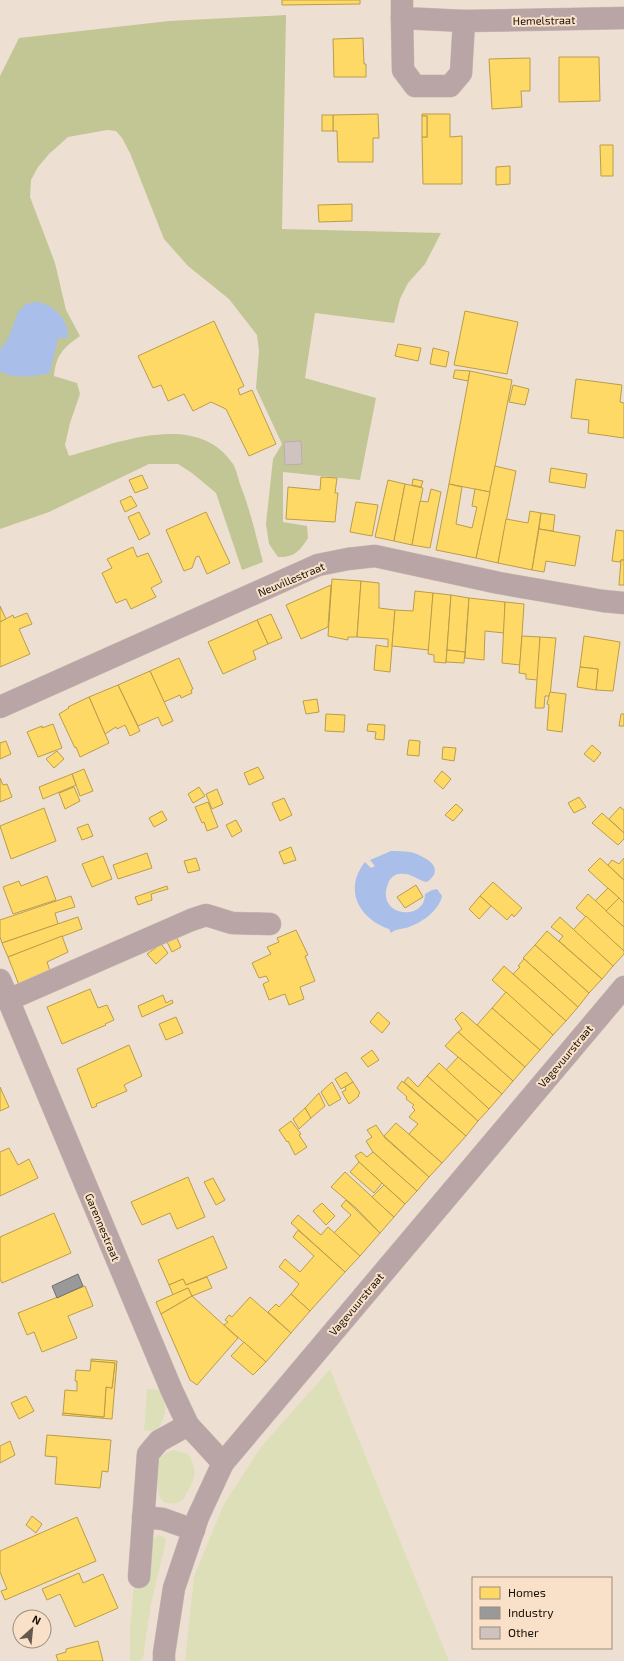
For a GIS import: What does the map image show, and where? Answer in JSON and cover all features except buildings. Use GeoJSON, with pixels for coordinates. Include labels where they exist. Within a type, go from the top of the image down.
{"type":"FeatureCollection","features":[{"type":"Feature","properties":{"kind":"street","name":"Hemelstraat"},"geometry":{"type":"LineString","coordinates":[[464,20],[461,73],[450,86],[415,86],[403,70],[402,9],[464,20],[624,18]]}},
{"type":"Feature","properties":{"kind":"street","name":"Neuvillestraat"},"geometry":{"type":"LineString","coordinates":[[0,707],[318,564],[374,556],[499,583],[603,601],[624,602]]}},
{"type":"Feature","properties":{"kind":"street"},"geometry":{"type":"LineString","coordinates":[[4,990],[191,920],[206,916],[232,923],[270,924]]}},
{"type":"Feature","properties":{"kind":"street","name":"Vagevuurstraat"},"geometry":{"type":"LineString","coordinates":[[164,1661],[174,1588],[194,1530],[223,1463],[624,987]]}},
{"type":"Feature","properties":{"kind":"street","name":"Garennestraat"},"geometry":{"type":"LineString","coordinates":[[4,990],[169,1384],[188,1425],[223,1463]]}},
{"type":"Feature","properties":{"kind":"street"},"geometry":{"type":"LineString","coordinates":[[139,1577],[148,1454],[159,1441],[188,1425]]}},
{"type":"Feature","properties":{"kind":"street"},"geometry":{"type":"LineString","coordinates":[[143,1517],[163,1519],[194,1530]]}},
{"type":"Feature","properties":{"kind":"green space"},"geometry":{"type":"Polygon","coordinates":[[[286,15],[282,229],[441,233],[425,264],[408,283],[400,299],[394,323],[315,313],[305,378],[376,398],[360,480],[283,472],[283,522],[307,526],[308,538],[296,553],[284,557],[278,557],[269,544],[266,524],[273,459],[282,444],[256,388],[259,351],[257,335],[229,299],[188,266],[164,239],[130,153],[122,138],[116,131],[107,130],[68,137],[49,154],[38,167],[31,180],[30,197],[55,263],[66,310],[80,336],[69,344],[61,353],[54,376],[77,383],[80,394],[70,423],[65,445],[69,456],[133,439],[156,435],[178,434],[199,438],[218,448],[235,468],[250,513],[263,562],[242,570],[216,493],[192,473],[178,464],[149,464],[49,512],[0,529],[0,76],[19,38],[169,21],[286,15]]]}},
{"type":"Feature","properties":{"kind":"green space"},"geometry":{"type":"Polygon","coordinates":[[[330,1369],[449,1661],[185,1661],[194,1576],[224,1504],[261,1447],[330,1369]]]}},
{"type":"Feature","properties":{"kind":"green space"},"geometry":{"type":"Polygon","coordinates":[[[147,1389],[162,1390],[165,1402],[164,1417],[155,1432],[144,1430],[147,1389]]]}},
{"type":"Feature","properties":{"kind":"green space"},"geometry":{"type":"Polygon","coordinates":[[[174,1450],[188,1454],[195,1472],[183,1500],[170,1504],[165,1503],[162,1500],[158,1491],[157,1467],[159,1460],[162,1457],[174,1450]]]}},
{"type":"Feature","properties":{"kind":"green space"},"geometry":{"type":"Polygon","coordinates":[[[158,1535],[164,1537],[166,1541],[151,1604],[143,1658],[140,1661],[130,1661],[130,1626],[134,1585],[147,1586],[152,1540],[158,1535]]]}},
{"type":"Feature","properties":{"kind":"water"},"geometry":{"type":"Polygon","coordinates":[[[35,302],[48,305],[59,313],[66,324],[68,338],[58,338],[50,372],[47,374],[23,377],[5,374],[0,371],[0,350],[9,337],[18,312],[26,304],[35,302]]]}},
{"type":"Feature","properties":{"kind":"water"},"geometry":{"type":"Polygon","coordinates":[[[391,851],[410,852],[422,856],[432,863],[435,872],[433,877],[427,882],[407,874],[398,874],[390,879],[386,895],[388,903],[394,909],[402,912],[410,912],[417,909],[423,903],[425,894],[432,890],[437,889],[442,896],[437,907],[423,920],[391,933],[389,929],[378,924],[362,911],[355,892],[355,882],[358,872],[365,862],[371,868],[375,866],[370,860],[391,851]]]}}]}
